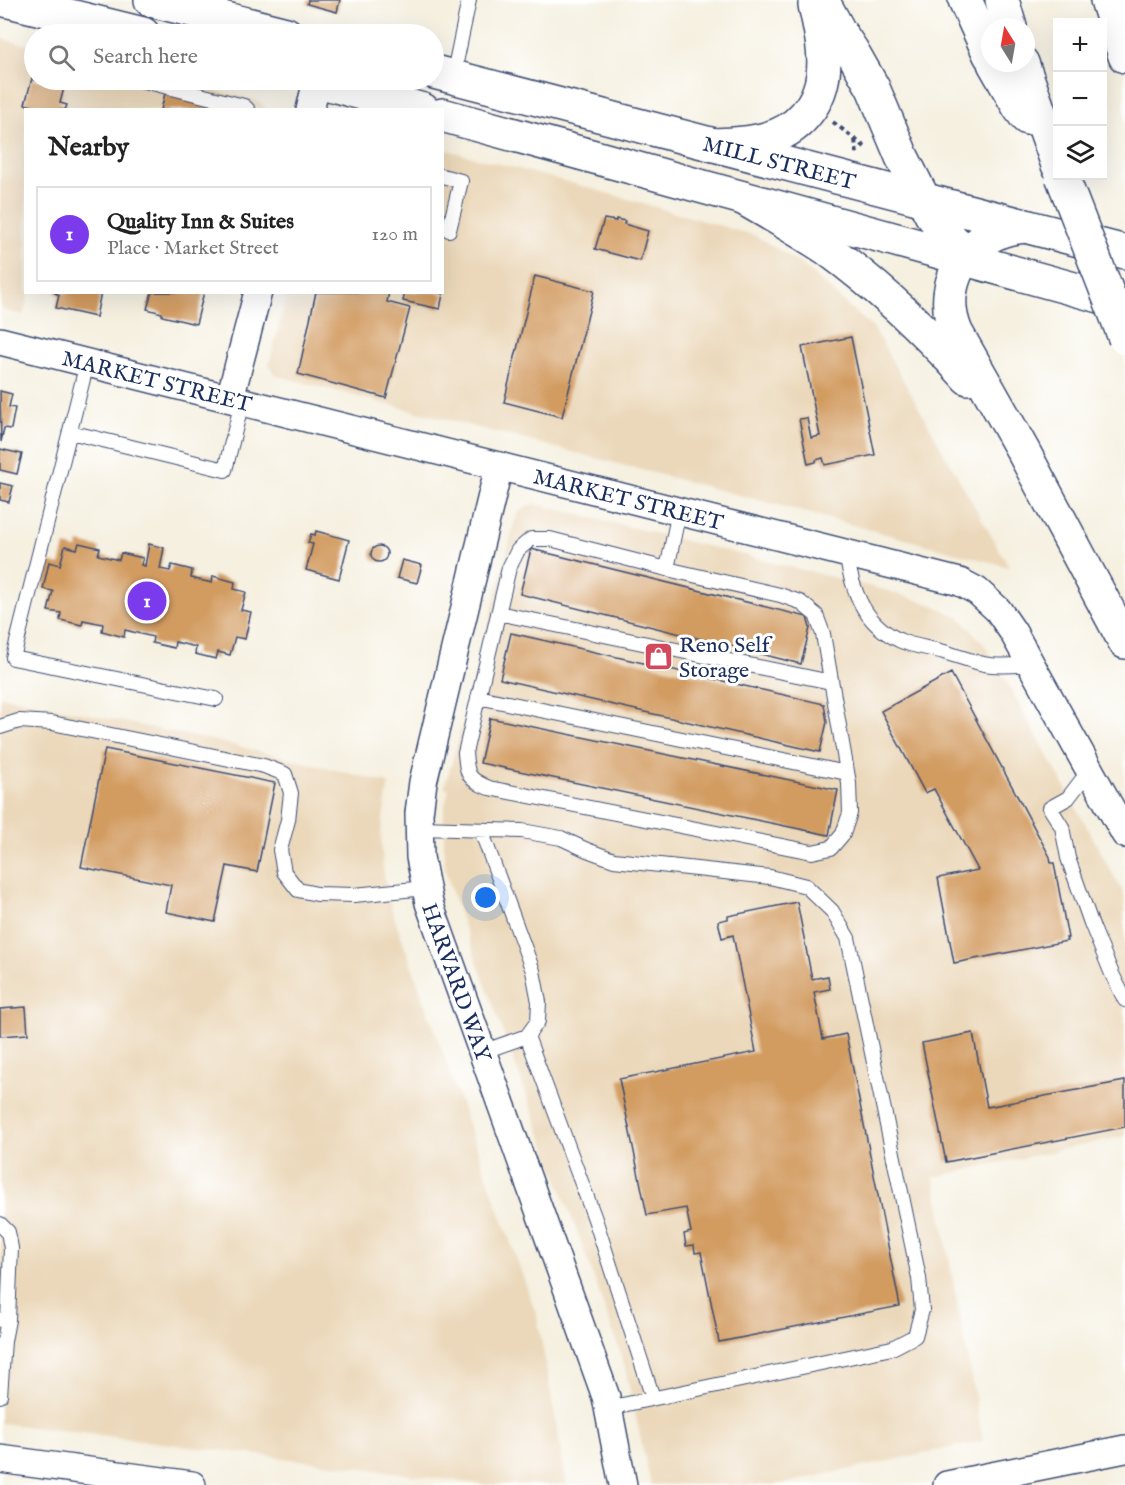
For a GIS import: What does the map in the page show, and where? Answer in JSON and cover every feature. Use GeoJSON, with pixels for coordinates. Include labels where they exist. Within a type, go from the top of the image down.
{"type":"FeatureCollection","features":[{"type":"Feature","properties":{"kind":"main road"},"geometry":{"type":"LineString","coordinates":[[5,0],[102,24]]}},
{"type":"Feature","properties":{"kind":"main road"},"geometry":{"type":"LineString","coordinates":[[151,0],[216,9],[258,24]]}},
{"type":"Feature","properties":{"kind":"main road"},"geometry":{"type":"LineString","coordinates":[[715,145],[766,139],[783,133],[803,118],[812,106],[819,95],[823,80],[824,53],[814,0]]}},
{"type":"Feature","properties":{"kind":"main road"},"geometry":{"type":"LineString","coordinates":[[822,0],[873,88],[922,199],[941,228],[972,258]]}},
{"type":"Feature","properties":{"kind":"main road"},"geometry":{"type":"LineString","coordinates":[[965,0],[981,35]]}},
{"type":"Feature","properties":{"kind":"main road"},"geometry":{"type":"LineString","coordinates":[[1002,0],[1007,18]]}},
{"type":"Feature","properties":{"kind":"main road"},"geometry":{"type":"LineString","coordinates":[[1107,0],[1125,56]]}},
{"type":"Feature","properties":{"kind":"main road"},"geometry":{"type":"LineString","coordinates":[[999,72],[1019,107],[1053,158]]}},
{"type":"Feature","properties":{"kind":"main road"},"geometry":{"type":"LineString","coordinates":[[1025,72],[1053,153]]}},
{"type":"Feature","properties":{"kind":"main road","name":"MILL STREET"},"geometry":{"type":"LineString","coordinates":[[444,75],[1125,252]]}},
{"type":"Feature","properties":{"kind":"main road"},"geometry":{"type":"LineString","coordinates":[[348,90],[402,107]]}},
{"type":"Feature","properties":{"kind":"main road","name":"MILL STREET"},"geometry":{"type":"LineString","coordinates":[[444,116],[972,258],[1125,303]]}},
{"type":"Feature","properties":{"kind":"main road"},"geometry":{"type":"LineString","coordinates":[[1063,180],[1125,338]]}},
{"type":"Feature","properties":{"kind":"main road"},"geometry":{"type":"LineString","coordinates":[[743,198],[825,248],[897,306],[974,384],[1022,449]]}},
{"type":"Feature","properties":{"kind":"main road"},"geometry":{"type":"LineString","coordinates":[[1025,226],[1009,228],[980,242],[972,258],[954,278],[949,306],[953,323],[1125,642]]}},
{"type":"Feature","properties":{"kind":"street"},"geometry":{"type":"LineString","coordinates":[[309,108],[314,90]]}},
{"type":"Feature","properties":{"kind":"street"},"geometry":{"type":"LineString","coordinates":[[236,400],[258,294]]}},
{"type":"Feature","properties":{"kind":"street","name":"MARKET STREET"},"geometry":{"type":"LineString","coordinates":[[0,341],[960,582],[977,591],[998,610],[1013,632],[1125,834]]}},
{"type":"Feature","properties":{"kind":"street","name":"HARVARD WAY"},"geometry":{"type":"LineString","coordinates":[[499,466],[423,782],[420,857],[429,903],[602,1386],[623,1485]]}},
{"type":"Feature","properties":{"kind":"street"},"geometry":{"type":"LineString","coordinates":[[958,1484],[1125,1449]]}},
{"type":"Feature","properties":{"kind":"street"},"geometry":{"type":"LineString","coordinates":[[0,1460],[192,1485]]}},
{"type":"Feature","properties":{"kind":"lane"},"geometry":{"type":"LineString","coordinates":[[444,72],[469,0]]}},
{"type":"Feature","properties":{"kind":"lane"},"geometry":{"type":"LineString","coordinates":[[180,90],[246,108]]}},
{"type":"Feature","properties":{"kind":"lane"},"geometry":{"type":"LineString","coordinates":[[444,177],[461,181],[449,230]]}},
{"type":"Feature","properties":{"kind":"lane"},"geometry":{"type":"LineString","coordinates":[[87,363],[70,432],[6,656],[216,699]]}},
{"type":"Feature","properties":{"kind":"lane"},"geometry":{"type":"LineString","coordinates":[[70,432],[225,470],[236,400]]}},
{"type":"Feature","properties":{"kind":"lane"},"geometry":{"type":"LineString","coordinates":[[667,569],[679,511]]}},
{"type":"Feature","properties":{"kind":"lane"},"geometry":{"type":"LineString","coordinates":[[531,539],[550,539],[667,569],[780,595],[800,602],[816,615],[823,634],[847,773],[850,813],[843,834],[831,848],[812,852],[489,788],[474,782],[466,770],[465,753],[478,697],[509,568],[518,550],[531,539]]}},
{"type":"Feature","properties":{"kind":"lane"},"geometry":{"type":"LineString","coordinates":[[846,553],[850,578],[859,603],[877,626],[900,641],[985,664],[1031,664]]}},
{"type":"Feature","properties":{"kind":"lane"},"geometry":{"type":"LineString","coordinates":[[498,613],[831,682]]}},
{"type":"Feature","properties":{"kind":"lane"},"geometry":{"type":"LineString","coordinates":[[478,697],[847,773]]}},
{"type":"Feature","properties":{"kind":"lane"},"geometry":{"type":"LineString","coordinates":[[0,727],[19,721],[52,723],[264,766],[285,774],[291,793],[288,820],[280,850],[284,872],[298,890],[317,894],[354,895],[426,888]]}},
{"type":"Feature","properties":{"kind":"lane"},"geometry":{"type":"LineString","coordinates":[[1091,773],[1081,781],[1068,798],[1050,807],[1062,827],[1068,858],[1090,922],[1119,975],[1125,1000]]}},
{"type":"Feature","properties":{"kind":"lane"},"geometry":{"type":"LineString","coordinates":[[420,828],[522,831],[561,838],[614,860],[770,877],[806,886],[832,911],[848,938],[919,1278],[922,1310],[915,1335],[892,1348],[608,1408]]}},
{"type":"Feature","properties":{"kind":"lane"},"geometry":{"type":"LineString","coordinates":[[481,830],[533,971],[539,1002],[538,1021],[527,1036],[482,1052]]}},
{"type":"Feature","properties":{"kind":"lane"},"geometry":{"type":"LineString","coordinates":[[527,1036],[595,1219],[653,1398]]}},
{"type":"Feature","properties":{"kind":"lane"},"geometry":{"type":"LineString","coordinates":[[0,1224],[8,1232],[11,1248],[0,1396]]}},
{"type":"Feature","properties":{"kind":"path"},"geometry":{"type":"LineString","coordinates":[[831,120],[868,150]]}},
{"type":"Feature","properties":{"kind":"path"},"geometry":{"type":"LineString","coordinates":[[855,140],[857,155]]}},
{"type":"Feature","properties":{"kind":"shaded area"},"geometry":{"type":"Polygon","coordinates":[[[0,38],[24,44],[24,90],[213,90],[260,102],[265,108],[24,108],[24,294],[29,294],[23,315],[0,309],[0,38]]]}},
{"type":"Feature","properties":{"kind":"shaded area"},"geometry":{"type":"Polygon","coordinates":[[[444,149],[582,186],[756,236],[801,264],[874,329],[1009,567],[275,375],[269,365],[287,294],[444,294],[444,149]]]}},
{"type":"Feature","properties":{"kind":"shaded area"},"geometry":{"type":"Polygon","coordinates":[[[536,504],[888,591],[933,605],[960,618],[983,643],[1007,682],[1125,896],[1125,1136],[934,1177],[983,1441],[776,1485],[651,1485],[624,1364],[454,899],[446,872],[444,855],[444,810],[449,789],[444,788],[459,739],[515,521],[519,511],[536,504]]]}},
{"type":"Feature","properties":{"kind":"shaded area"},"geometry":{"type":"Polygon","coordinates":[[[0,696],[220,742],[389,783],[381,831],[383,870],[392,911],[537,1316],[567,1485],[485,1485],[0,1423],[0,696]]]}},
{"type":"Feature","properties":{"kind":"building"},"geometry":{"type":"Polygon","coordinates":[[[308,0],[340,0],[337,12],[307,4],[308,0]]]}},
{"type":"Feature","properties":{"kind":"building"},"geometry":{"type":"Polygon","coordinates":[[[29,90],[63,90],[60,103],[67,105],[66,108],[38,108],[25,104],[29,90]]]}},
{"type":"Feature","properties":{"kind":"building"},"geometry":{"type":"Polygon","coordinates":[[[166,90],[226,107],[226,108],[161,108],[166,90]]]}},
{"type":"Feature","properties":{"kind":"building"},"geometry":{"type":"Polygon","coordinates":[[[604,219],[625,221],[624,224],[648,231],[640,261],[595,249],[604,219]]]}},
{"type":"Feature","properties":{"kind":"building"},"geometry":{"type":"Polygon","coordinates":[[[535,276],[594,291],[562,417],[504,402],[535,276]]]}},
{"type":"Feature","properties":{"kind":"building"},"geometry":{"type":"Polygon","coordinates":[[[57,294],[101,294],[96,317],[56,308],[59,295],[57,294]]]}},
{"type":"Feature","properties":{"kind":"building"},"geometry":{"type":"Polygon","coordinates":[[[151,294],[204,294],[196,324],[162,316],[162,313],[147,309],[151,294]]]}},
{"type":"Feature","properties":{"kind":"building"},"geometry":{"type":"Polygon","coordinates":[[[316,294],[389,294],[387,302],[410,308],[386,398],[298,374],[316,294]]]}},
{"type":"Feature","properties":{"kind":"building"},"geometry":{"type":"Polygon","coordinates":[[[405,294],[443,294],[440,309],[403,301],[405,294]]]}},
{"type":"Feature","properties":{"kind":"building"},"geometry":{"type":"Polygon","coordinates":[[[851,337],[875,455],[825,465],[823,458],[808,464],[799,419],[807,418],[811,438],[820,436],[802,347],[851,337]]]}},
{"type":"Feature","properties":{"kind":"building"},"geometry":{"type":"Polygon","coordinates":[[[0,391],[12,394],[9,407],[15,408],[11,429],[4,428],[1,442],[0,391]]]}},
{"type":"Feature","properties":{"kind":"building"},"geometry":{"type":"Polygon","coordinates":[[[0,449],[22,454],[17,474],[0,470],[0,449]]]}},
{"type":"Feature","properties":{"kind":"building"},"geometry":{"type":"Polygon","coordinates":[[[0,483],[13,486],[9,502],[0,500],[0,483]]]}},
{"type":"Feature","properties":{"kind":"building"},"geometry":{"type":"Polygon","coordinates":[[[316,531],[349,540],[339,579],[306,570],[313,544],[308,543],[311,534],[315,535],[316,531]]]}},
{"type":"Feature","properties":{"kind":"building"},"geometry":{"type":"Polygon","coordinates":[[[79,543],[100,548],[98,555],[119,560],[121,553],[143,558],[141,565],[145,566],[149,544],[164,548],[160,569],[170,571],[172,565],[192,570],[191,578],[212,583],[213,576],[235,582],[234,589],[246,592],[241,610],[251,612],[245,639],[235,637],[230,655],[218,652],[216,659],[195,654],[196,647],[175,642],[174,648],[152,643],[153,637],[125,630],[124,637],[102,631],[103,624],[83,620],[82,625],[60,620],[61,613],[48,611],[53,591],[43,589],[49,562],[60,565],[65,546],[77,549],[79,543]]]}},
{"type":"Feature","properties":{"kind":"building"},"geometry":{"type":"Polygon","coordinates":[[[379,546],[385,548],[387,554],[385,560],[379,562],[373,560],[371,554],[373,548],[379,546]]]}},
{"type":"Feature","properties":{"kind":"building"},"geometry":{"type":"Polygon","coordinates":[[[531,549],[807,617],[810,628],[801,664],[520,594],[531,549]]]}},
{"type":"Feature","properties":{"kind":"building"},"geometry":{"type":"Polygon","coordinates":[[[402,560],[422,565],[417,583],[397,578],[402,560]]]}},
{"type":"Feature","properties":{"kind":"building"},"geometry":{"type":"Polygon","coordinates":[[[511,633],[824,704],[827,722],[820,752],[500,679],[511,633]]]}},
{"type":"Feature","properties":{"kind":"building"},"geometry":{"type":"Polygon","coordinates":[[[951,673],[1050,857],[1051,863],[1054,863],[1067,941],[954,963],[938,878],[978,870],[934,789],[925,793],[881,711],[951,673]]]}},
{"type":"Feature","properties":{"kind":"building"},"geometry":{"type":"Polygon","coordinates":[[[490,718],[838,790],[829,835],[480,763],[490,718]]]}},
{"type":"Feature","properties":{"kind":"building"},"geometry":{"type":"Polygon","coordinates":[[[105,749],[275,783],[257,872],[227,866],[215,922],[166,912],[171,885],[81,867],[105,749]]]}},
{"type":"Feature","properties":{"kind":"building"},"geometry":{"type":"Polygon","coordinates":[[[797,902],[812,979],[828,976],[830,989],[814,992],[823,1039],[846,1034],[900,1306],[719,1342],[701,1252],[695,1253],[694,1245],[686,1246],[684,1234],[691,1232],[686,1208],[647,1215],[619,1079],[756,1052],[733,935],[722,938],[718,921],[728,919],[728,916],[797,902]]]}},
{"type":"Feature","properties":{"kind":"building"},"geometry":{"type":"Polygon","coordinates":[[[26,1007],[28,1034],[0,1036],[0,1009],[26,1007]]]}},
{"type":"Feature","properties":{"kind":"building"},"geometry":{"type":"Polygon","coordinates":[[[973,1033],[987,1107],[1125,1081],[1125,1127],[946,1162],[922,1043],[973,1033]]]}},
{"type":"Feature","properties":{"kind":"place","name":"Quality Inn & Suites"},"geometry":{"type":"Point","coordinates":[147,601]}},
{"type":"Feature","properties":{"kind":"place","name":"Reno Self Storage"},"geometry":{"type":"Point","coordinates":[658,657]}}]}
